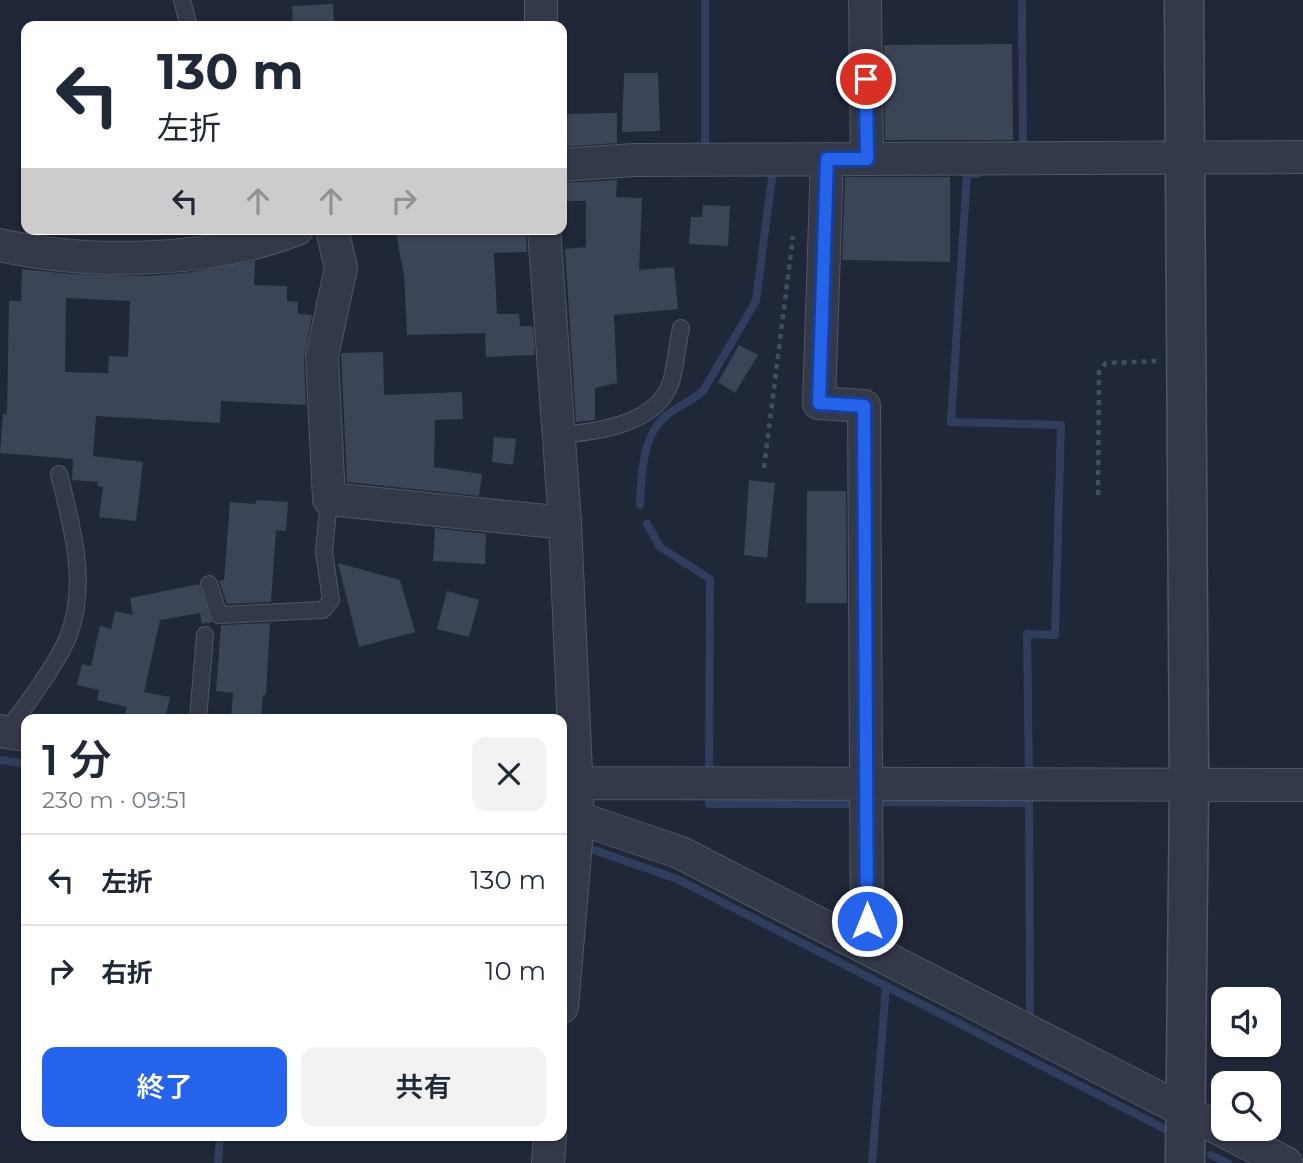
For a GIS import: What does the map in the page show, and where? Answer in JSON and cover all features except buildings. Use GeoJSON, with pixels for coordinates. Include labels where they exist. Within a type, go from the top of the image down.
{"type":"FeatureCollection","features":[{"type":"Feature","properties":{"kind":"street"},"geometry":{"type":"LineString","coordinates":[[541,0],[541,21]]}},
{"type":"Feature","properties":{"kind":"street"},"geometry":{"type":"LineString","coordinates":[[865,0],[867,159]]}},
{"type":"Feature","properties":{"kind":"street"},"geometry":{"type":"LineString","coordinates":[[1184,0],[1189,786],[1188,1112],[1185,1163]]}},
{"type":"Feature","properties":{"kind":"street"},"geometry":{"type":"LineString","coordinates":[[567,165],[634,160],[1303,156]]}},
{"type":"Feature","properties":{"kind":"street"},"geometry":{"type":"LineString","coordinates":[[827,159],[819,403],[864,406],[867,948]]}},
{"type":"Feature","properties":{"kind":"street"},"geometry":{"type":"LineString","coordinates":[[0,245],[42,255],[160,256],[260,244],[282,235]]}},
{"type":"Feature","properties":{"kind":"street"},"geometry":{"type":"LineString","coordinates":[[333,235],[341,268],[322,356],[329,499],[565,523]]}},
{"type":"Feature","properties":{"kind":"street"},"geometry":{"type":"LineString","coordinates":[[544,235],[565,523],[577,783],[570,816],[567,888]]}},
{"type":"Feature","properties":{"kind":"street"},"geometry":{"type":"LineString","coordinates":[[577,783],[1303,785]]}},
{"type":"Feature","properties":{"kind":"street"},"geometry":{"type":"LineString","coordinates":[[570,816],[679,852],[1286,1163]]}},
{"type":"Feature","properties":{"kind":"street"},"geometry":{"type":"LineString","coordinates":[[548,1163],[550,1141]]}},
{"type":"Feature","properties":{"kind":"lane"},"geometry":{"type":"LineString","coordinates":[[182,0],[188,21]]}},
{"type":"Feature","properties":{"kind":"lane"},"geometry":{"type":"LineString","coordinates":[[559,435],[606,431],[628,423],[655,404],[670,385],[681,328]]}},
{"type":"Feature","properties":{"kind":"lane"},"geometry":{"type":"LineString","coordinates":[[23,714],[68,639],[79,597],[74,533],[59,474]]}},
{"type":"Feature","properties":{"kind":"lane"},"geometry":{"type":"LineString","coordinates":[[209,584],[219,615],[323,610],[331,600],[324,552],[329,499]]}},
{"type":"Feature","properties":{"kind":"lane"},"geometry":{"type":"LineString","coordinates":[[198,714],[205,635]]}},
{"type":"Feature","properties":{"kind":"lane"},"geometry":{"type":"LineString","coordinates":[[11,733],[21,717]]}},
{"type":"Feature","properties":{"kind":"path"},"geometry":{"type":"LineString","coordinates":[[764,468],[794,226]]}},
{"type":"Feature","properties":{"kind":"path"},"geometry":{"type":"LineString","coordinates":[[1098,495],[1099,372],[1106,363],[1114,361],[1186,361]]}},
{"type":"Feature","properties":{"kind":"waterway"},"geometry":{"type":"LineString","coordinates":[[705,0],[705,147]]}},
{"type":"Feature","properties":{"kind":"waterway"},"geometry":{"type":"LineString","coordinates":[[1022,0],[1023,147]]}},
{"type":"Feature","properties":{"kind":"waterway"},"geometry":{"type":"LineString","coordinates":[[640,505],[645,454],[654,430],[671,412],[703,391],[756,301],[773,170],[769,170]]}},
{"type":"Feature","properties":{"kind":"waterway"},"geometry":{"type":"LineString","coordinates":[[977,174],[967,174],[951,422],[1061,425],[1055,635],[1027,634],[1029,775]]}},
{"type":"Feature","properties":{"kind":"waterway"},"geometry":{"type":"LineString","coordinates":[[647,524],[660,547],[710,579],[709,777]]}},
{"type":"Feature","properties":{"kind":"waterway"},"geometry":{"type":"LineString","coordinates":[[0,760],[21,763]]}},
{"type":"Feature","properties":{"kind":"waterway"},"geometry":{"type":"LineString","coordinates":[[1029,798],[1030,1012]]}},
{"type":"Feature","properties":{"kind":"waterway"},"geometry":{"type":"LineString","coordinates":[[709,799],[709,804],[853,804]]}},
{"type":"Feature","properties":{"kind":"waterway"},"geometry":{"type":"LineString","coordinates":[[880,802],[1029,803]]}},
{"type":"Feature","properties":{"kind":"waterway"},"geometry":{"type":"LineString","coordinates":[[594,850],[677,879],[1165,1129]]}},
{"type":"Feature","properties":{"kind":"waterway"},"geometry":{"type":"LineString","coordinates":[[872,1163],[886,986]]}},
{"type":"Feature","properties":{"kind":"waterway"},"geometry":{"type":"LineString","coordinates":[[218,1163],[220,1141]]}},
{"type":"Feature","properties":{"kind":"waterway"},"geometry":{"type":"LineString","coordinates":[[1211,1155],[1228,1163]]}},
{"type":"Feature","properties":{"kind":"route"},"geometry":{"type":"LineString","coordinates":[[866,79],[867,159],[827,159],[819,403],[864,406],[867,921]]}}]}
